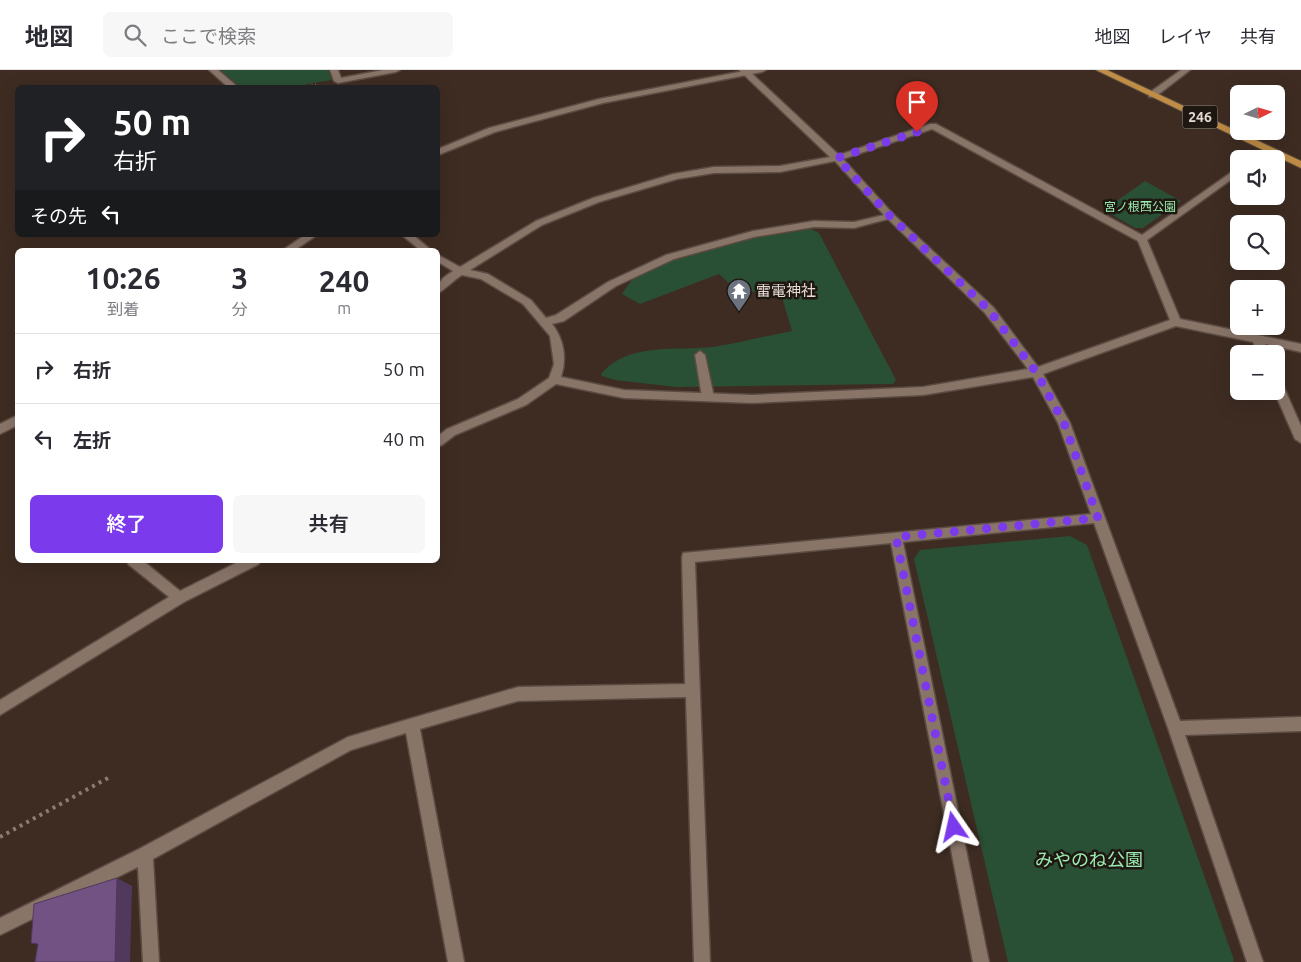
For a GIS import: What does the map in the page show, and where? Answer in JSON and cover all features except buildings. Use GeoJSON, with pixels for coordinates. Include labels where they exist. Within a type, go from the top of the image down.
{"type":"FeatureCollection","features":[{"type":"Feature","properties":{"kind":"highway","name":"246"},"geometry":{"type":"LineString","coordinates":[[1100,70],[1301,165]]}},
{"type":"Feature","properties":{"kind":"street"},"geometry":{"type":"LineString","coordinates":[[213,70],[231,85]]}},
{"type":"Feature","properties":{"kind":"street"},"geometry":{"type":"LineString","coordinates":[[334,70],[338,81],[396,70]]}},
{"type":"Feature","properties":{"kind":"street"},"geometry":{"type":"LineString","coordinates":[[440,151],[492,130],[602,101],[745,71],[762,70]]}},
{"type":"Feature","properties":{"kind":"street"},"geometry":{"type":"LineString","coordinates":[[1152,95],[1186,70]]}},
{"type":"Feature","properties":{"kind":"street"},"geometry":{"type":"LineString","coordinates":[[745,71],[837,158],[890,216],[989,310],[1036,372],[1064,423],[1175,728],[1255,962]]}},
{"type":"Feature","properties":{"kind":"street"},"geometry":{"type":"LineString","coordinates":[[440,288],[446,280],[539,223],[596,200],[676,176],[714,170],[780,169],[837,158],[933,126],[1142,239],[1176,322]]}},
{"type":"Feature","properties":{"kind":"street"},"geometry":{"type":"LineString","coordinates":[[1142,239],[1230,176]]}},
{"type":"Feature","properties":{"kind":"street"},"geometry":{"type":"LineString","coordinates":[[545,322],[560,318],[612,284],[670,257],[753,234],[814,224],[854,225],[890,216]]}},
{"type":"Feature","properties":{"kind":"street"},"geometry":{"type":"LineString","coordinates":[[291,248],[309,237]]}},
{"type":"Feature","properties":{"kind":"street"},"geometry":{"type":"LineString","coordinates":[[410,237],[423,248]]}},
{"type":"Feature","properties":{"kind":"street"},"geometry":{"type":"LineString","coordinates":[[440,259],[460,271],[484,276],[527,302],[555,335],[560,364],[554,380],[522,402],[451,432],[440,440]]}},
{"type":"Feature","properties":{"kind":"street"},"geometry":{"type":"LineString","coordinates":[[554,380],[624,394],[752,399],[923,390],[1036,372],[1176,322],[1301,348]]}},
{"type":"Feature","properties":{"kind":"street"},"geometry":{"type":"LineString","coordinates":[[1257,339],[1260,345]]}},
{"type":"Feature","properties":{"kind":"street"},"geometry":{"type":"LineString","coordinates":[[700,355],[708,397]]}},
{"type":"Feature","properties":{"kind":"street"},"geometry":{"type":"LineString","coordinates":[[1283,400],[1301,440]]}},
{"type":"Feature","properties":{"kind":"street"},"geometry":{"type":"LineString","coordinates":[[0,430],[15,421]]}},
{"type":"Feature","properties":{"kind":"street"},"geometry":{"type":"LineString","coordinates":[[702,962],[688,557],[1098,518]]}},
{"type":"Feature","properties":{"kind":"street"},"geometry":{"type":"LineString","coordinates":[[896,537],[981,962]]}},
{"type":"Feature","properties":{"kind":"street"},"geometry":{"type":"LineString","coordinates":[[137,563],[179,598]]}},
{"type":"Feature","properties":{"kind":"street"},"geometry":{"type":"LineString","coordinates":[[0,708],[179,598],[242,563]]}},
{"type":"Feature","properties":{"kind":"street"},"geometry":{"type":"LineString","coordinates":[[0,927],[145,855],[348,744],[518,694],[692,690]]}},
{"type":"Feature","properties":{"kind":"street"},"geometry":{"type":"LineString","coordinates":[[412,724],[456,962]]}},
{"type":"Feature","properties":{"kind":"street"},"geometry":{"type":"LineString","coordinates":[[1175,728],[1301,724]]}},
{"type":"Feature","properties":{"kind":"street"},"geometry":{"type":"LineString","coordinates":[[145,855],[151,962]]}},
{"type":"Feature","properties":{"kind":"path"},"geometry":{"type":"LineString","coordinates":[[0,837],[108,778]]}},
{"type":"Feature","properties":{"kind":"green space"},"geometry":{"type":"Polygon","coordinates":[[[220,70],[328,70],[332,80],[302,85],[239,85],[220,70]]]}},
{"type":"Feature","properties":{"kind":"green space","name":"宮ノ根西公園"},"geometry":{"type":"Polygon","coordinates":[[[1145,181],[1181,201],[1143,228],[1135,228],[1104,210],[1145,181]]]}},
{"type":"Feature","properties":{"kind":"green space"},"geometry":{"type":"Polygon","coordinates":[[[811,229],[819,233],[896,380],[893,384],[676,387],[615,380],[602,376],[601,374],[612,364],[638,352],[713,347],[792,331],[781,294],[736,290],[719,274],[640,304],[622,294],[634,279],[651,268],[694,251],[743,240],[811,229]]]}},
{"type":"Feature","properties":{"kind":"green space","name":"みやのね公園"},"geometry":{"type":"Polygon","coordinates":[[[1070,536],[1087,545],[1234,960],[1233,962],[1008,962],[914,559],[920,550],[1070,536]]]}},
{"type":"Feature","properties":{"kind":"place","name":"雷電神社"},"geometry":{"type":"Point","coordinates":[739,312]}},
{"type":"Feature","properties":{"kind":"route"},"geometry":{"type":"LineString","coordinates":[[917,132],[837,158],[890,216],[989,310],[1036,372],[1064,423],[1098,518],[896,537],[954,827]]}}]}
